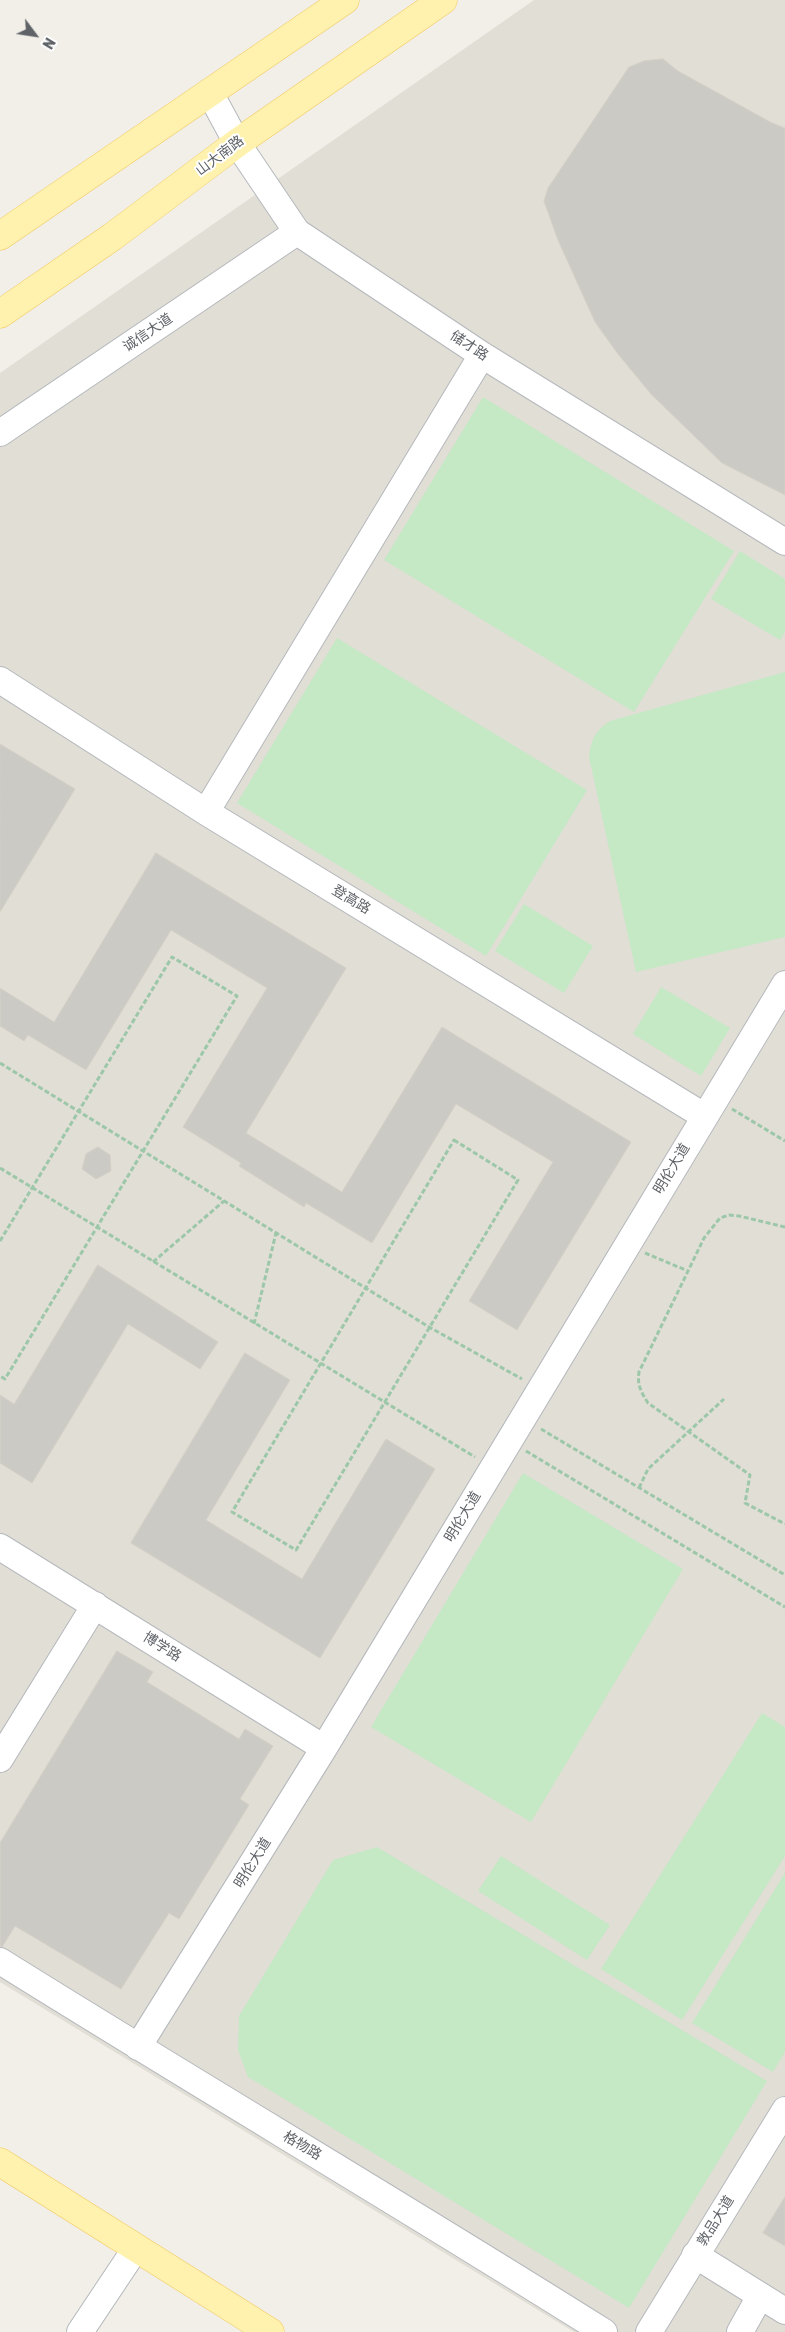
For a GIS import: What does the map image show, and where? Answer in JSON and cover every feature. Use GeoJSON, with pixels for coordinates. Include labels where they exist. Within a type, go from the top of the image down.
{"type":"FeatureCollection","features":[{"type":"Feature","properties":{"kind":"main road"},"geometry":{"type":"LineString","coordinates":[[0,236],[345,0]]}},
{"type":"Feature","properties":{"kind":"main road","name":"山大南路"},"geometry":{"type":"LineString","coordinates":[[0,314],[112,237],[237,143],[443,0]]}},
{"type":"Feature","properties":{"kind":"main road"},"geometry":{"type":"LineString","coordinates":[[0,2162],[270,2332]]}},
{"type":"Feature","properties":{"kind":"street","name":"储才路"},"geometry":{"type":"LineString","coordinates":[[210,93],[237,143],[296,232],[482,355],[785,542]]}},
{"type":"Feature","properties":{"kind":"street","name":"诚信大道"},"geometry":{"type":"LineString","coordinates":[[0,433],[296,232]]}},
{"type":"Feature","properties":{"kind":"street"},"geometry":{"type":"LineString","coordinates":[[206,812],[482,355]]}},
{"type":"Feature","properties":{"kind":"street","name":"登高路"},"geometry":{"type":"LineString","coordinates":[[0,680],[206,812],[709,1107]]}},
{"type":"Feature","properties":{"kind":"street","name":"明伦大道"},"geometry":{"type":"LineString","coordinates":[[138,2047],[324,1748],[709,1107],[785,984]]}},
{"type":"Feature","properties":{"kind":"street","name":"博学路"},"geometry":{"type":"LineString","coordinates":[[0,1547],[324,1748]]}},
{"type":"Feature","properties":{"kind":"street"},"geometry":{"type":"LineString","coordinates":[[0,1759],[95,1605]]}},
{"type":"Feature","properties":{"kind":"street","name":"格物路"},"geometry":{"type":"LineString","coordinates":[[0,1960],[138,2047],[460,2241],[604,2332]]}},
{"type":"Feature","properties":{"kind":"street","name":"敦品大道"},"geometry":{"type":"LineString","coordinates":[[649,2332],[785,2110]]}},
{"type":"Feature","properties":{"kind":"street"},"geometry":{"type":"LineString","coordinates":[[80,2332],[136,2248]]}},
{"type":"Feature","properties":{"kind":"street"},"geometry":{"type":"LineString","coordinates":[[695,2255],[785,2311]]}},
{"type":"Feature","properties":{"kind":"street"},"geometry":{"type":"LineString","coordinates":[[740,2332],[760,2296]]}},
{"type":"Feature","properties":{"kind":"path"},"geometry":{"type":"LineString","coordinates":[[0,1241],[172,957],[236,996],[5,1379],[0,1376]]}},
{"type":"Feature","properties":{"kind":"path"},"geometry":{"type":"LineString","coordinates":[[0,1063],[429,1328],[540,1389]]}},
{"type":"Feature","properties":{"kind":"path"},"geometry":{"type":"LineString","coordinates":[[709,1107],[785,1141]]}},
{"type":"Feature","properties":{"kind":"path"},"geometry":{"type":"LineString","coordinates":[[454,1140],[518,1180],[296,1550],[232,1512],[366,1288],[454,1140]]}},
{"type":"Feature","properties":{"kind":"path"},"geometry":{"type":"LineString","coordinates":[[0,1168],[254,1324],[493,1467]]}},
{"type":"Feature","properties":{"kind":"path"},"geometry":{"type":"LineString","coordinates":[[153,1262],[224,1201]]}},
{"type":"Feature","properties":{"kind":"path"},"geometry":{"type":"LineString","coordinates":[[785,1227],[738,1216],[729,1215],[720,1218],[704,1238],[639,1372],[638,1381],[639,1389],[648,1403],[750,1475],[744,1503],[785,1524]]}},
{"type":"Feature","properties":{"kind":"path"},"geometry":{"type":"LineString","coordinates":[[254,1324],[276,1233]]}},
{"type":"Feature","properties":{"kind":"path"},"geometry":{"type":"LineString","coordinates":[[628,1243],[652,1258],[688,1271]]}},
{"type":"Feature","properties":{"kind":"path"},"geometry":{"type":"LineString","coordinates":[[639,1488],[648,1469],[724,1399]]}},
{"type":"Feature","properties":{"kind":"path"},"geometry":{"type":"LineString","coordinates":[[522,1418],[785,1575]]}},
{"type":"Feature","properties":{"kind":"path"},"geometry":{"type":"LineString","coordinates":[[509,1440],[785,1607]]}},
{"type":"Feature","properties":{"kind":"shaded area"},"geometry":{"type":"Polygon","coordinates":[[[534,0],[785,0],[785,2332],[574,2332],[0,1982],[0,373],[534,0]]]}},
{"type":"Feature","properties":{"kind":"green space"},"geometry":{"type":"Polygon","coordinates":[[[483,397],[734,551],[634,712],[384,560],[483,397]]]}},
{"type":"Feature","properties":{"kind":"green space"},"geometry":{"type":"Polygon","coordinates":[[[740,551],[785,579],[785,632],[780,640],[711,599],[740,551]]]}},
{"type":"Feature","properties":{"kind":"green space"},"geometry":{"type":"Polygon","coordinates":[[[337,638],[587,790],[486,956],[237,803],[337,638]]]}},
{"type":"Feature","properties":{"kind":"green space"},"geometry":{"type":"Polygon","coordinates":[[[785,672],[785,937],[636,972],[589,757],[595,736],[610,721],[785,672]]]}},
{"type":"Feature","properties":{"kind":"green space"},"geometry":{"type":"Polygon","coordinates":[[[524,904],[593,946],[564,993],[495,951],[524,904]]]}},
{"type":"Feature","properties":{"kind":"green space"},"geometry":{"type":"Polygon","coordinates":[[[661,987],[730,1028],[701,1076],[633,1034],[661,987]]]}},
{"type":"Feature","properties":{"kind":"green space"},"geometry":{"type":"Polygon","coordinates":[[[523,1473],[683,1569],[531,1822],[371,1727],[523,1473]]]}},
{"type":"Feature","properties":{"kind":"green space"},"geometry":{"type":"Polygon","coordinates":[[[762,1713],[785,1727],[785,1856],[682,2020],[601,1969],[762,1713]]]}},
{"type":"Feature","properties":{"kind":"green space"},"geometry":{"type":"Polygon","coordinates":[[[377,1847],[767,2081],[629,2308],[248,2077],[238,2050],[239,2016],[333,1860],[377,1847]]]}},
{"type":"Feature","properties":{"kind":"green space"},"geometry":{"type":"Polygon","coordinates":[[[501,1856],[610,1925],[587,1960],[478,1891],[501,1856]]]}},
{"type":"Feature","properties":{"kind":"green space"},"geometry":{"type":"Polygon","coordinates":[[[785,1873],[785,2052],[773,2072],[692,2023],[785,1873]]]}},
{"type":"Feature","properties":{"kind":"building"},"geometry":{"type":"Polygon","coordinates":[[[663,59],[678,71],[772,123],[785,128],[785,495],[722,463],[651,394],[618,354],[595,322],[558,240],[544,201],[548,188],[629,67],[644,61],[663,59]]]}},
{"type":"Feature","properties":{"kind":"building"},"geometry":{"type":"Polygon","coordinates":[[[0,744],[75,789],[0,912],[0,744]]]}},
{"type":"Feature","properties":{"kind":"building"},"geometry":{"type":"Polygon","coordinates":[[[156,853],[346,968],[246,1133],[342,1192],[442,1027],[631,1142],[517,1330],[469,1301],[553,1162],[456,1104],[372,1243],[306,1203],[304,1207],[239,1166],[241,1163],[183,1127],[267,988],[171,930],[86,1070],[28,1035],[24,1041],[0,1026],[0,988],[54,1022],[156,853]]]}},
{"type":"Feature","properties":{"kind":"building"},"geometry":{"type":"Polygon","coordinates":[[[98,1147],[110,1155],[111,1171],[96,1179],[82,1169],[86,1154],[98,1147]]]}},
{"type":"Feature","properties":{"kind":"building"},"geometry":{"type":"Polygon","coordinates":[[[98,1265],[218,1342],[200,1369],[128,1324],[32,1483],[0,1463],[0,1395],[14,1404],[98,1265]]]}},
{"type":"Feature","properties":{"kind":"building"},"geometry":{"type":"Polygon","coordinates":[[[245,1353],[290,1380],[206,1520],[302,1579],[386,1439],[435,1469],[320,1658],[131,1543],[245,1353]]]}},
{"type":"Feature","properties":{"kind":"building"},"geometry":{"type":"Polygon","coordinates":[[[117,1651],[153,1672],[147,1682],[239,1739],[245,1729],[273,1746],[240,1799],[249,1805],[179,1919],[169,1913],[121,1989],[15,1926],[2,1947],[0,1946],[0,1843],[117,1651]]]}},
{"type":"Feature","properties":{"kind":"building"},"geometry":{"type":"Polygon","coordinates":[[[785,2197],[785,2246],[763,2233],[785,2197]]]}}]}
